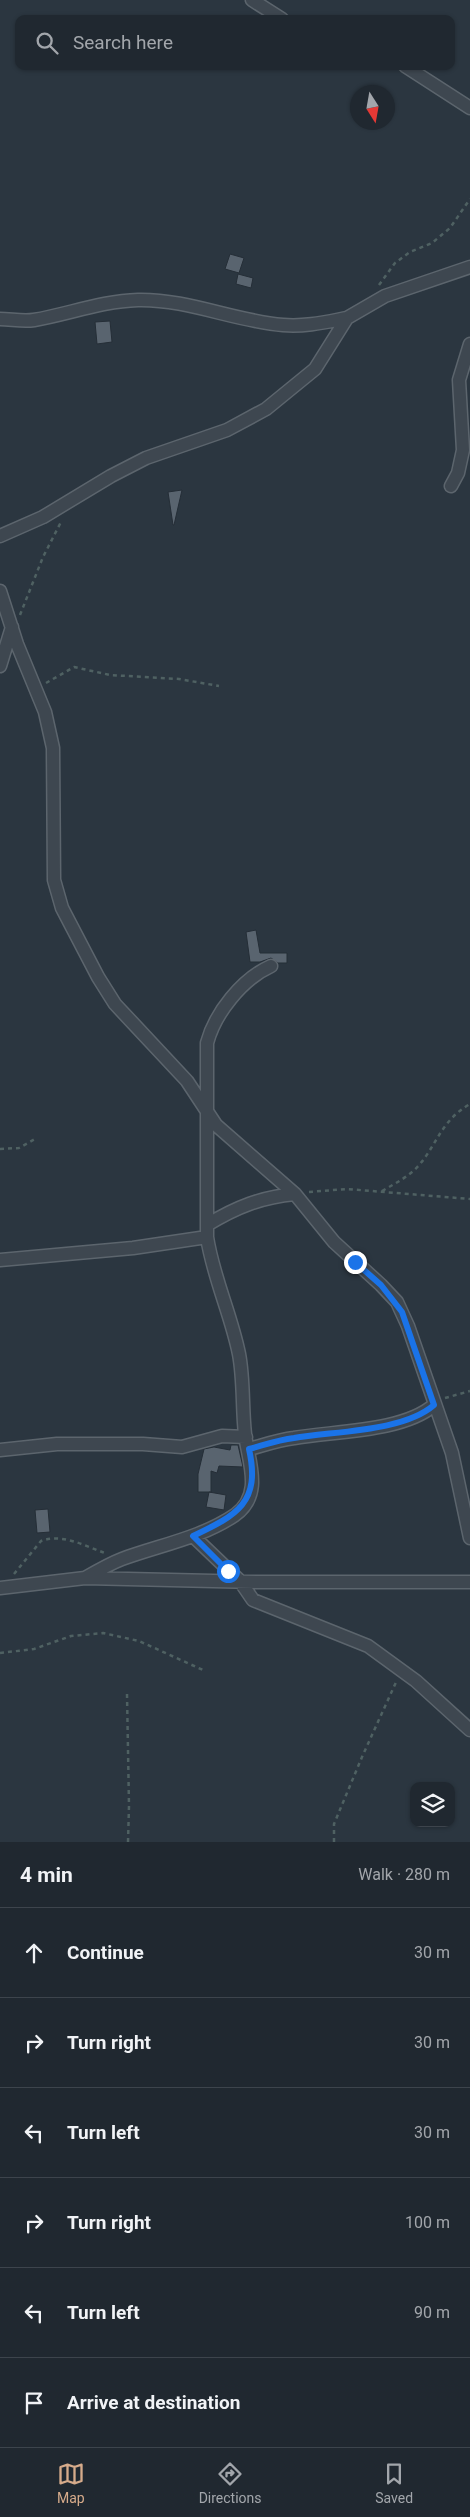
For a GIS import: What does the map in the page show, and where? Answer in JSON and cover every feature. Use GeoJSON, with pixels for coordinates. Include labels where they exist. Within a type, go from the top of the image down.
{"type":"FeatureCollection","features":[{"type":"Feature","properties":{"kind":"street"},"geometry":{"type":"LineString","coordinates":[[252,0],[276,15]]}},
{"type":"Feature","properties":{"kind":"street"},"geometry":{"type":"LineString","coordinates":[[411,70],[470,108]]}},
{"type":"Feature","properties":{"kind":"street"},"geometry":{"type":"LineString","coordinates":[[0,318],[32,320],[88,306],[137,300],[168,300],[206,308],[238,318],[284,325],[312,324],[347,318],[412,285],[470,267]]}},
{"type":"Feature","properties":{"kind":"street"},"geometry":{"type":"LineString","coordinates":[[0,536],[43,517],[111,476],[146,458],[227,430],[266,410],[314,369],[347,318]]}},
{"type":"Feature","properties":{"kind":"street"},"geometry":{"type":"LineString","coordinates":[[451,486],[458,472],[464,450],[458,380],[470,344]]}},
{"type":"Feature","properties":{"kind":"street"},"geometry":{"type":"LineString","coordinates":[[0,591],[34,689],[44,712],[53,748],[54,880],[56,895],[88,958],[115,1004],[187,1081],[207,1113],[225,1134],[295,1194],[334,1242],[397,1302],[408,1326],[452,1453],[470,1538]]}},
{"type":"Feature","properties":{"kind":"street"},"geometry":{"type":"LineString","coordinates":[[0,666],[12,627]]}},
{"type":"Feature","properties":{"kind":"street"},"geometry":{"type":"LineString","coordinates":[[85,1578],[122,1559],[193,1536],[235,1514],[244,1505],[250,1493],[253,1474],[247,1443],[239,1355],[210,1260],[207,1231],[207,1043],[210,1031],[250,978],[271,966]]}},
{"type":"Feature","properties":{"kind":"street"},"geometry":{"type":"LineString","coordinates":[[0,1260],[140,1248],[207,1231],[237,1207],[295,1194]]}},
{"type":"Feature","properties":{"kind":"street"},"geometry":{"type":"LineString","coordinates":[[0,1450],[57,1444],[182,1446],[222,1436],[247,1443],[393,1424],[417,1417],[434,1405]]}},
{"type":"Feature","properties":{"kind":"street"},"geometry":{"type":"LineString","coordinates":[[193,1536],[240,1581],[253,1600],[368,1646],[402,1670],[470,1730]]}},
{"type":"Feature","properties":{"kind":"street"},"geometry":{"type":"LineString","coordinates":[[2,1587],[85,1578],[470,1582]]}},
{"type":"Feature","properties":{"kind":"path"},"geometry":{"type":"LineString","coordinates":[[370,305],[381,281],[396,263],[410,252],[432,243],[450,228],[470,199]]}},
{"type":"Feature","properties":{"kind":"path"},"geometry":{"type":"LineString","coordinates":[[12,627],[22,614],[43,557],[76,498]]}},
{"type":"Feature","properties":{"kind":"path"},"geometry":{"type":"LineString","coordinates":[[34,689],[74,667],[110,674],[164,680],[179,679],[219,686]]}},
{"type":"Feature","properties":{"kind":"path"},"geometry":{"type":"LineString","coordinates":[[381,1192],[407,1177],[421,1163],[441,1129],[470,1104]]}},
{"type":"Feature","properties":{"kind":"path"},"geometry":{"type":"LineString","coordinates":[[0,1149],[19,1148],[35,1140]]}},
{"type":"Feature","properties":{"kind":"path"},"geometry":{"type":"LineString","coordinates":[[295,1194],[323,1189],[470,1199]]}},
{"type":"Feature","properties":{"kind":"path"},"geometry":{"type":"LineString","coordinates":[[434,1405],[451,1396],[470,1391]]}},
{"type":"Feature","properties":{"kind":"path"},"geometry":{"type":"LineString","coordinates":[[2,1587],[37,1546],[47,1539],[69,1540],[122,1559]]}},
{"type":"Feature","properties":{"kind":"path"},"geometry":{"type":"LineString","coordinates":[[0,1653],[34,1649],[71,1636],[103,1633],[138,1641],[203,1670]]}},
{"type":"Feature","properties":{"kind":"path"},"geometry":{"type":"LineString","coordinates":[[334,1842],[334,1824],[402,1670]]}},
{"type":"Feature","properties":{"kind":"path"},"geometry":{"type":"LineString","coordinates":[[126,1694],[128,1842]]}},
{"type":"Feature","properties":{"kind":"building"},"geometry":{"type":"Polygon","coordinates":[[[230,254],[244,258],[239,273],[225,269],[230,254]]]}},
{"type":"Feature","properties":{"kind":"building"},"geometry":{"type":"Polygon","coordinates":[[[238,274],[253,278],[251,288],[236,284],[238,274]]]}},
{"type":"Feature","properties":{"kind":"building"},"geometry":{"type":"Polygon","coordinates":[[[110,321],[112,342],[97,344],[95,322],[110,321]]]}},
{"type":"Feature","properties":{"kind":"building"},"geometry":{"type":"Polygon","coordinates":[[[182,490],[174,525],[173,525],[168,492],[182,490]]]}},
{"type":"Feature","properties":{"kind":"building"},"geometry":{"type":"Polygon","coordinates":[[[256,930],[260,953],[287,953],[287,963],[278,963],[271,958],[260,962],[250,962],[246,932],[256,930]]]}},
{"type":"Feature","properties":{"kind":"building"},"geometry":{"type":"Polygon","coordinates":[[[231,1445],[238,1445],[243,1467],[219,1466],[217,1473],[211,1471],[211,1492],[198,1492],[198,1474],[204,1449],[214,1447],[230,1450],[231,1445]]]}},
{"type":"Feature","properties":{"kind":"building"},"geometry":{"type":"Polygon","coordinates":[[[209,1492],[226,1495],[224,1510],[206,1507],[209,1492]]]}},
{"type":"Feature","properties":{"kind":"building"},"geometry":{"type":"Polygon","coordinates":[[[48,1509],[50,1532],[37,1533],[35,1510],[48,1509]]]}},
{"type":"Feature","properties":{"kind":"route"},"geometry":{"type":"LineString","coordinates":[[228,1571],[193,1536],[235,1514],[244,1505],[250,1493],[253,1474],[249,1449],[310,1435],[329,1434],[393,1424],[417,1417],[434,1405],[408,1326],[397,1302],[355,1262]]}}]}
